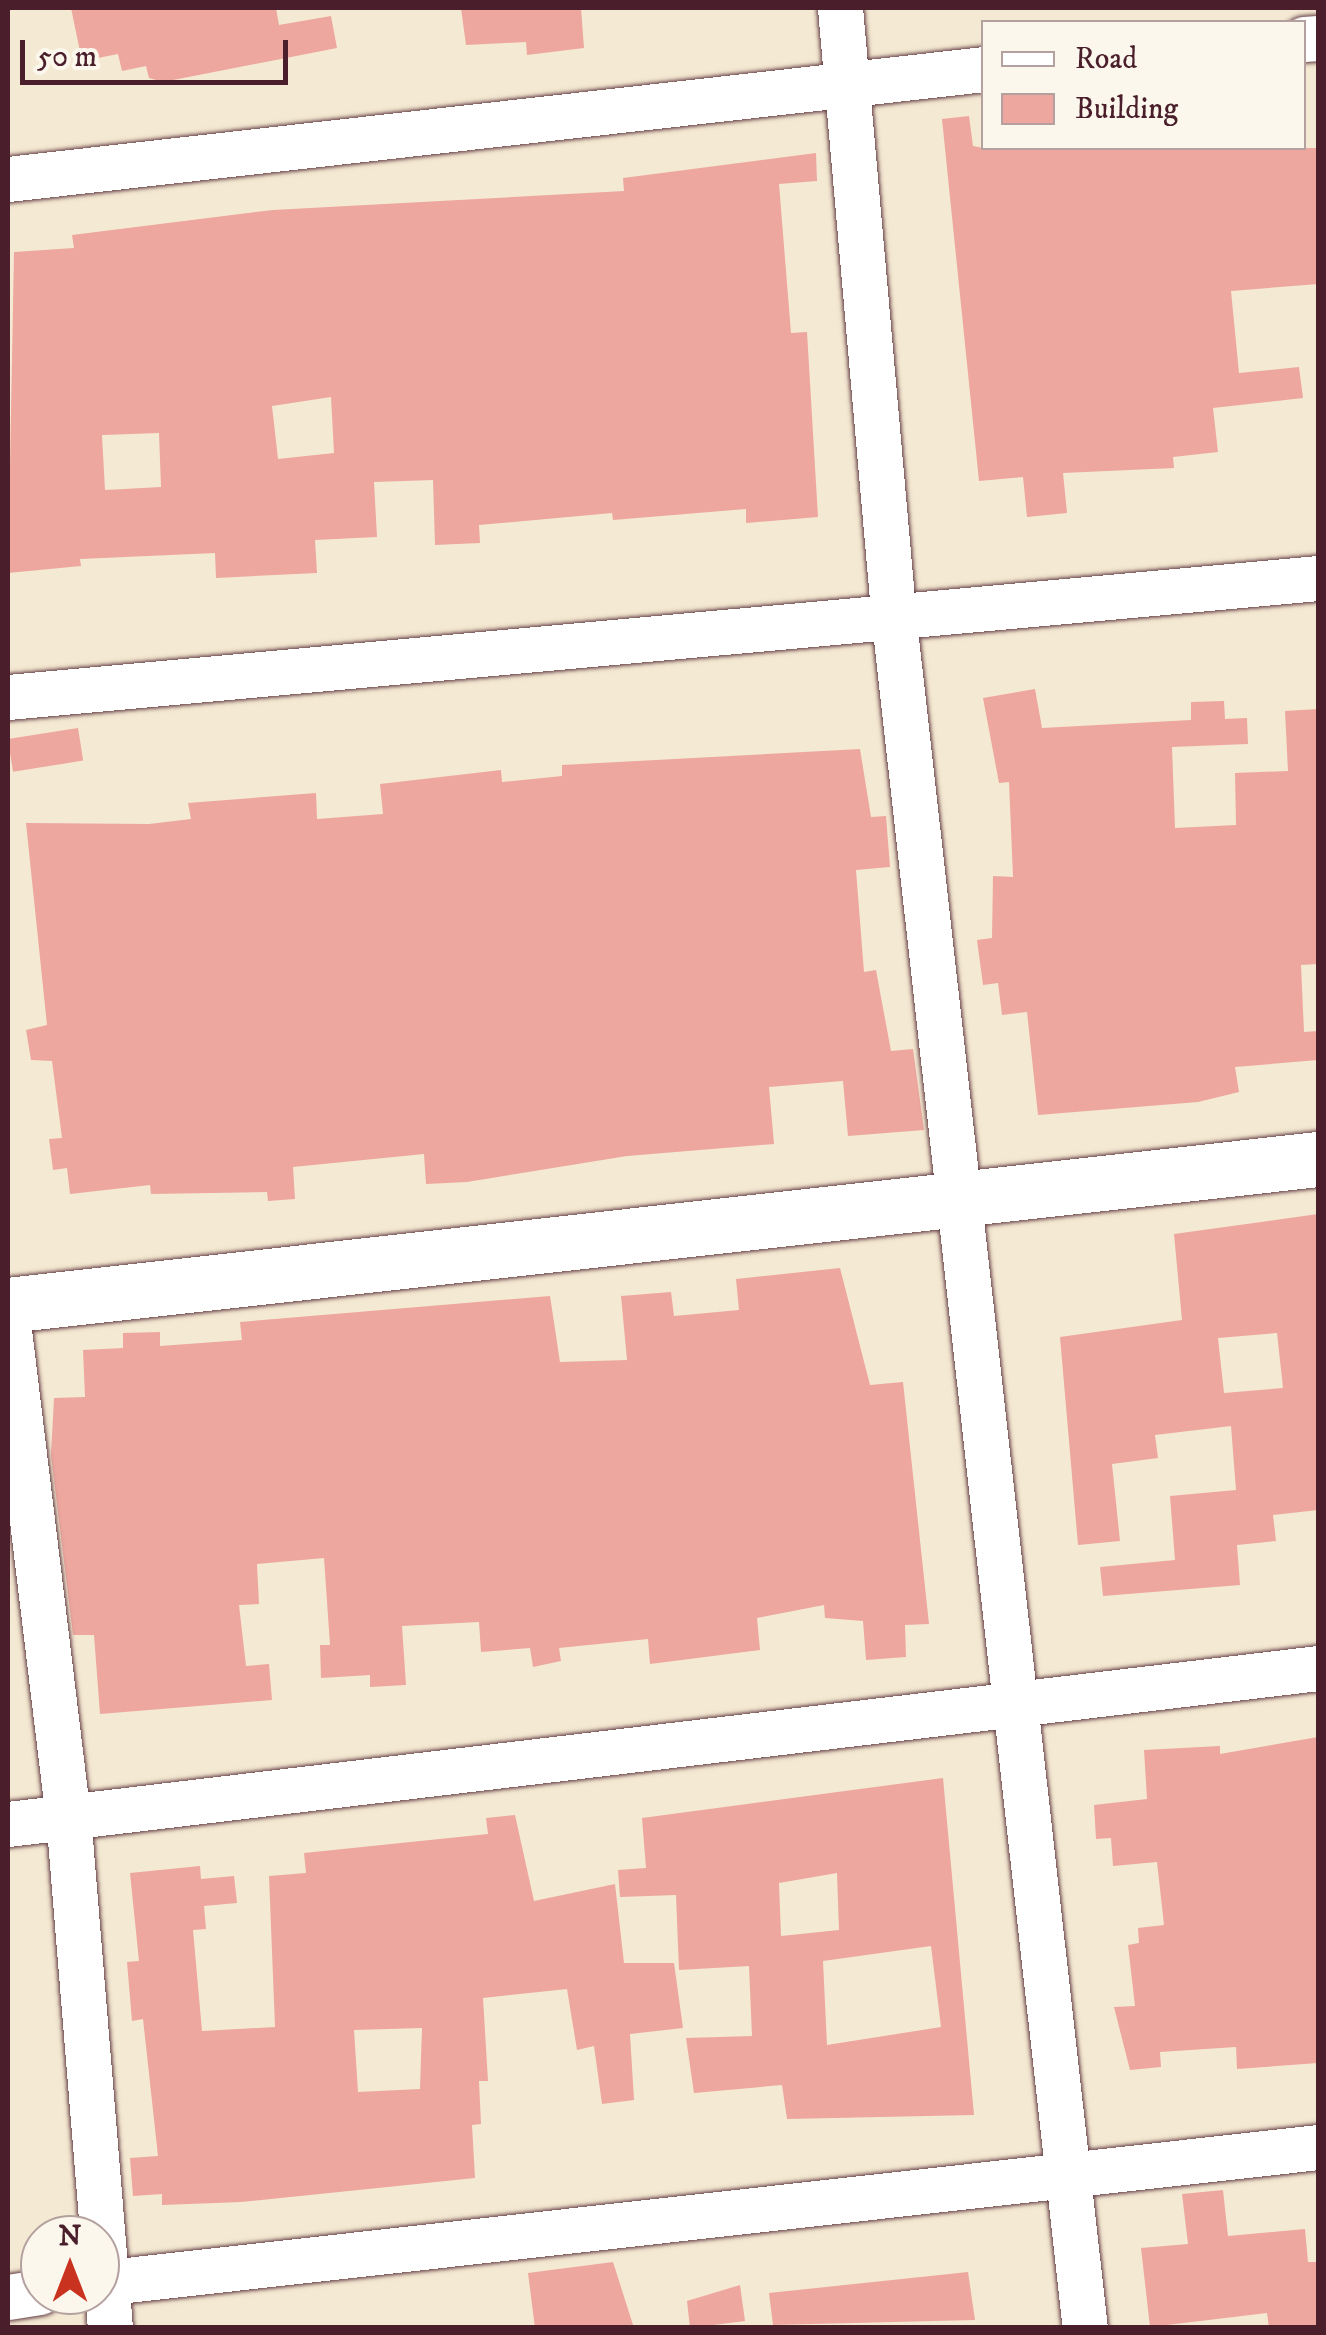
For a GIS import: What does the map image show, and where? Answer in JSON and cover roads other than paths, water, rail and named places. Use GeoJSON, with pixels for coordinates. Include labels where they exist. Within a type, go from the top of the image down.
{"type":"FeatureCollection","features":[{"type":"Feature","properties":{"kind":"main road"},"geometry":{"type":"LineString","coordinates":[[8,1305],[1318,1159]]}},
{"type":"Feature","properties":{"kind":"street"},"geometry":{"type":"LineString","coordinates":[[840,8],[894,621],[1085,2328]]}},
{"type":"Feature","properties":{"kind":"street"},"geometry":{"type":"LineString","coordinates":[[8,179],[981,69]]}},
{"type":"Feature","properties":{"kind":"street"},"geometry":{"type":"LineString","coordinates":[[8,698],[894,621],[1318,578]]}},
{"type":"Feature","properties":{"kind":"street"},"geometry":{"type":"LineString","coordinates":[[8,1322],[68,1815],[97,2215]]}},
{"type":"Feature","properties":{"kind":"street"},"geometry":{"type":"LineString","coordinates":[[8,1824],[1014,1708],[1318,1668]]}},
{"type":"Feature","properties":{"kind":"street"},"geometry":{"type":"LineString","coordinates":[[120,2281],[1069,2180],[1318,2147]]}}]}
